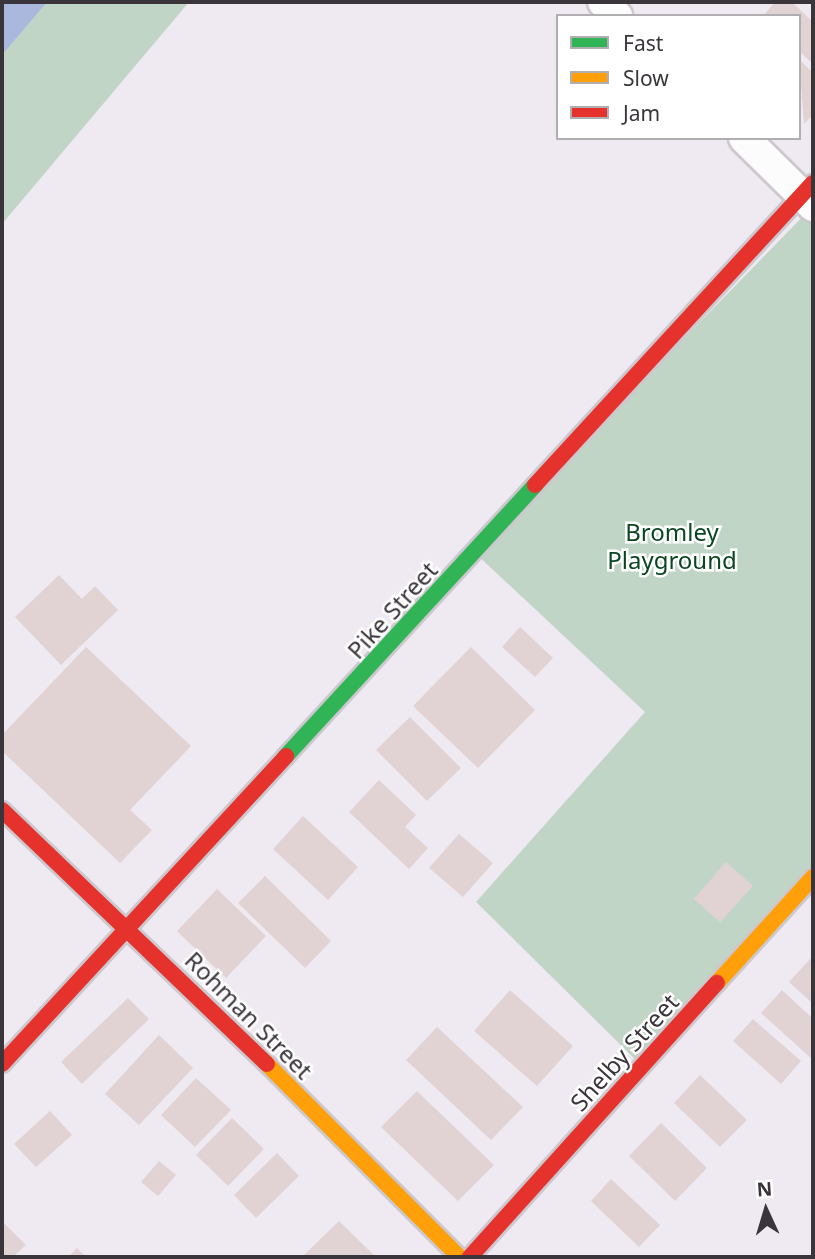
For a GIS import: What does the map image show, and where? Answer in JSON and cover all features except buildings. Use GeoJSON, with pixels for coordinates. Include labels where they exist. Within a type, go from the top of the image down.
{"type":"FeatureCollection","features":[{"type":"Feature","properties":{"kind":"main road","name":"Pike Street"},"geometry":{"type":"LineString","coordinates":[[2,1064],[132,929],[810,194]]}},
{"type":"Feature","properties":{"kind":"main road","name":"Rohman Street"},"geometry":{"type":"LineString","coordinates":[[2,810],[132,929],[459,1257]]}},
{"type":"Feature","properties":{"kind":"main road","name":"Shelby Street"},"geometry":{"type":"LineString","coordinates":[[470,1257],[813,877]]}},
{"type":"Feature","properties":{"kind":"street"},"geometry":{"type":"LineString","coordinates":[[746,140],[810,194]]}},
{"type":"Feature","properties":{"kind":"green space"},"geometry":{"type":"Polygon","coordinates":[[[2,2],[189,2],[2,224],[2,2]]]}},
{"type":"Feature","properties":{"kind":"green space","name":"Bromley Playground"},"geometry":{"type":"Polygon","coordinates":[[[813,206],[813,877],[642,1066],[476,902],[645,712],[475,553],[813,206]]]}},
{"type":"Feature","properties":{"kind":"water"},"geometry":{"type":"Polygon","coordinates":[[[2,2],[47,2],[2,55],[2,2]]]}},
{"type":"Feature","properties":{"kind":"traffic: fast"},"geometry":{"type":"LineString","coordinates":[[286,756],[535,485]]}},
{"type":"Feature","properties":{"kind":"traffic: slow"},"geometry":{"type":"LineString","coordinates":[[717,983],[813,877]]}},
{"type":"Feature","properties":{"kind":"traffic: slow"},"geometry":{"type":"LineString","coordinates":[[267,1064],[459,1257]]}},
{"type":"Feature","properties":{"kind":"traffic: jam"},"geometry":{"type":"LineString","coordinates":[[535,485],[813,183]]}},
{"type":"Feature","properties":{"kind":"traffic: jam"},"geometry":{"type":"LineString","coordinates":[[2,1064],[286,756]]}},
{"type":"Feature","properties":{"kind":"traffic: jam"},"geometry":{"type":"LineString","coordinates":[[2,810],[267,1064]]}},
{"type":"Feature","properties":{"kind":"traffic: jam"},"geometry":{"type":"LineString","coordinates":[[470,1257],[717,983]]}}]}
